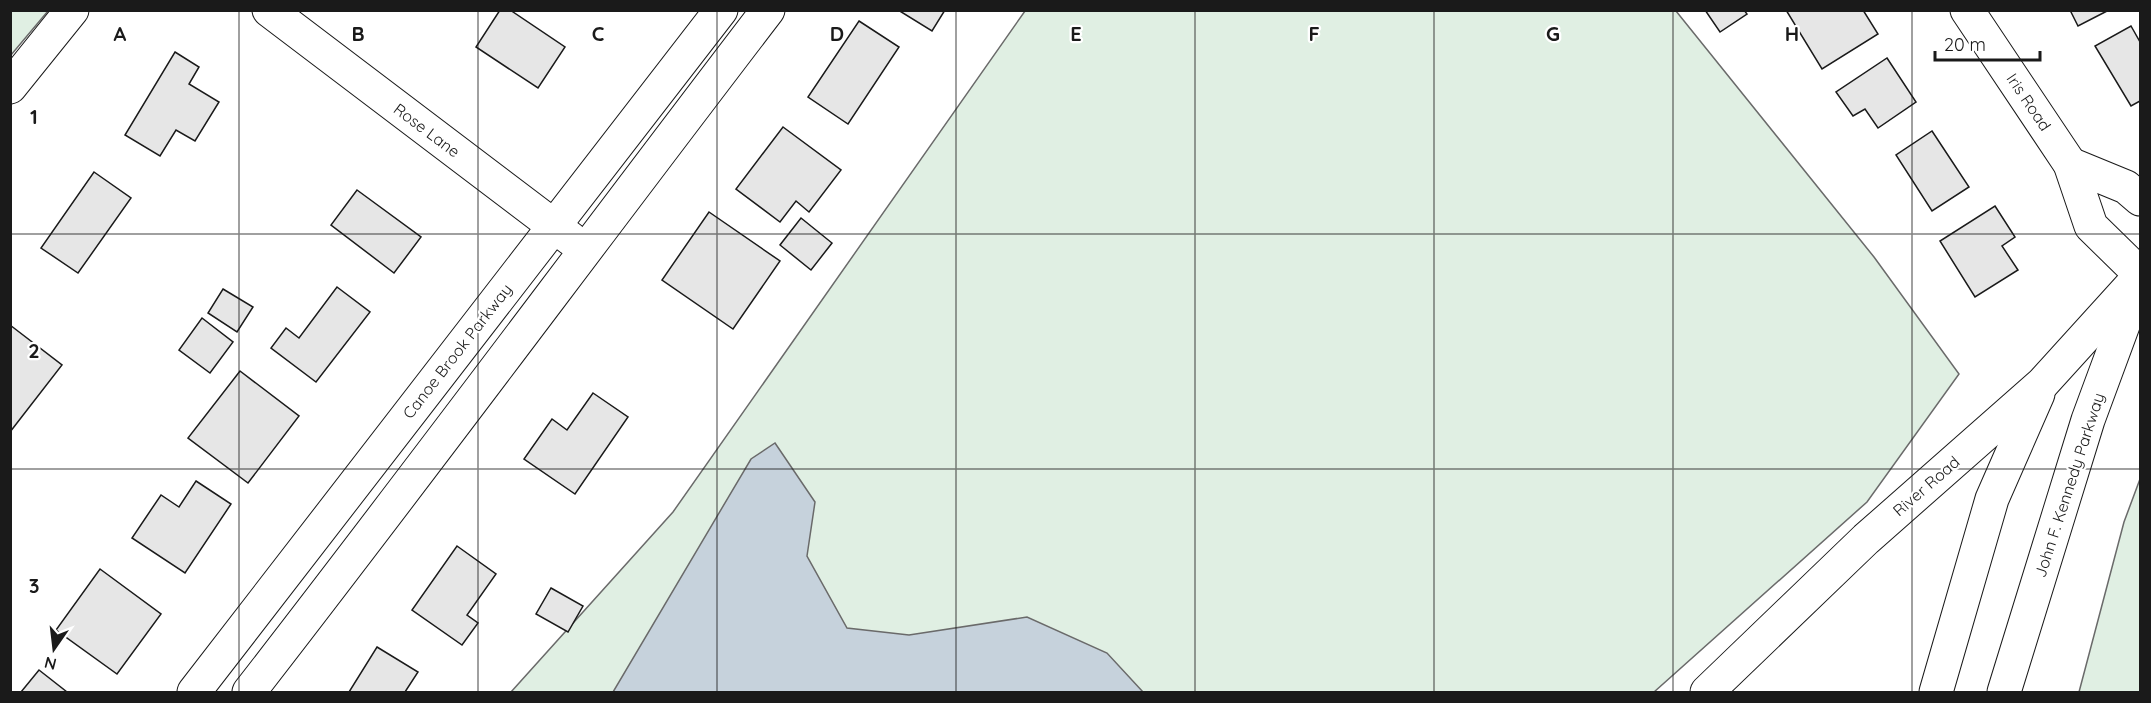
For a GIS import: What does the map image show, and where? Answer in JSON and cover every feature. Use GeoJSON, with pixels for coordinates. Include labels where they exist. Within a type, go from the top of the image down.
{"type":"FeatureCollection","features":[{"type":"Feature","properties":{"kind":"street"},"geometry":{"type":"LineString","coordinates":[[10,87],[72,10]]}},
{"type":"Feature","properties":{"kind":"street","name":"Rose Lane"},"geometry":{"type":"LineString","coordinates":[[269,10],[585,249]]}},
{"type":"Feature","properties":{"kind":"street","name":"Canoe Brook Parkway"},"geometry":{"type":"LineString","coordinates":[[194,693],[721,10]]}},
{"type":"Feature","properties":{"kind":"street"},"geometry":{"type":"LineString","coordinates":[[249,693],[768,10]]}},
{"type":"Feature","properties":{"kind":"street","name":"Iris Road"},"geometry":{"type":"LineString","coordinates":[[1967,10],[2070,164],[2091,226],[2140,276]]}},
{"type":"Feature","properties":{"kind":"street"},"geometry":{"type":"LineString","coordinates":[[2070,164],[2126,187],[2140,199]]}},
{"type":"Feature","properties":{"kind":"street","name":"River Road"},"geometry":{"type":"LineString","coordinates":[[1707,693],[1866,539],[2042,384],[2140,276]]}},
{"type":"Feature","properties":{"kind":"street","name":"John F. Kennedy Parkway"},"geometry":{"type":"LineString","coordinates":[[2004,693],[2088,420],[2140,276]]}},
{"type":"Feature","properties":{"kind":"street"},"geometry":{"type":"LineString","coordinates":[[1936,693],[1992,499],[2042,384]]}},
{"type":"Feature","properties":{"kind":"green space"},"geometry":{"type":"Polygon","coordinates":[[[10,11],[48,11],[11,55],[10,11]]]}},
{"type":"Feature","properties":{"kind":"green space"},"geometry":{"type":"Polygon","coordinates":[[[1025,11],[1676,11],[1874,257],[1959,374],[1867,502],[1654,692],[511,692],[673,512],[1025,11]]]}},
{"type":"Feature","properties":{"kind":"green space"},"geometry":{"type":"Polygon","coordinates":[[[2140,479],[2140,692],[2079,692],[2124,522],[2140,479]]]}},
{"type":"Feature","properties":{"kind":"shaded area"},"geometry":{"type":"Polygon","coordinates":[[[775,443],[815,502],[807,556],[847,628],[909,635],[1027,617],[1107,653],[1143,692],[613,692],[751,459],[775,443]]]}},
{"type":"Feature","properties":{"kind":"building"},"geometry":{"type":"Polygon","coordinates":[[[500,10],[510,10],[565,47],[538,88],[476,47],[500,10]]]}},
{"type":"Feature","properties":{"kind":"building"},"geometry":{"type":"Polygon","coordinates":[[[898,10],[945,10],[932,31],[898,10]]]}},
{"type":"Feature","properties":{"kind":"building"},"geometry":{"type":"Polygon","coordinates":[[[1705,10],[1744,10],[1747,14],[1720,32],[1705,10]]]}},
{"type":"Feature","properties":{"kind":"building"},"geometry":{"type":"Polygon","coordinates":[[[1786,10],[1863,10],[1878,34],[1822,69],[1786,10]]]}},
{"type":"Feature","properties":{"kind":"building"},"geometry":{"type":"Polygon","coordinates":[[[2070,10],[2109,10],[2078,26],[2070,10]]]}},
{"type":"Feature","properties":{"kind":"building"},"geometry":{"type":"Polygon","coordinates":[[[859,21],[899,47],[848,124],[808,97],[859,21]]]}},
{"type":"Feature","properties":{"kind":"building"},"geometry":{"type":"Polygon","coordinates":[[[2131,26],[2140,42],[2140,101],[2131,106],[2095,46],[2131,26]]]}},
{"type":"Feature","properties":{"kind":"building"},"geometry":{"type":"Polygon","coordinates":[[[175,52],[199,67],[189,84],[219,102],[195,141],[176,130],[160,156],[125,135],[175,52]]]}},
{"type":"Feature","properties":{"kind":"building"},"geometry":{"type":"Polygon","coordinates":[[[1887,58],[1916,102],[1878,128],[1865,109],[1853,116],[1836,92],[1887,58]]]}},
{"type":"Feature","properties":{"kind":"building"},"geometry":{"type":"Polygon","coordinates":[[[783,127],[841,170],[809,212],[796,201],[780,222],[736,189],[783,127]]]}},
{"type":"Feature","properties":{"kind":"building"},"geometry":{"type":"Polygon","coordinates":[[[1932,131],[1969,187],[1932,211],[1896,155],[1932,131]]]}},
{"type":"Feature","properties":{"kind":"building"},"geometry":{"type":"Polygon","coordinates":[[[94,172],[131,198],[78,273],[41,248],[94,172]]]}},
{"type":"Feature","properties":{"kind":"building"},"geometry":{"type":"Polygon","coordinates":[[[357,190],[421,237],[394,273],[331,225],[357,190]]]}},
{"type":"Feature","properties":{"kind":"building"},"geometry":{"type":"Polygon","coordinates":[[[1995,206],[2015,237],[2002,246],[2018,270],[1975,297],[1940,241],[1995,206]]]}},
{"type":"Feature","properties":{"kind":"building"},"geometry":{"type":"Polygon","coordinates":[[[709,212],[780,261],[733,329],[662,280],[709,212]]]}},
{"type":"Feature","properties":{"kind":"building"},"geometry":{"type":"Polygon","coordinates":[[[801,218],[832,243],[811,270],[780,245],[801,218]]]}},
{"type":"Feature","properties":{"kind":"building"},"geometry":{"type":"Polygon","coordinates":[[[337,287],[370,312],[316,382],[271,348],[286,328],[299,338],[337,287]]]}},
{"type":"Feature","properties":{"kind":"building"},"geometry":{"type":"Polygon","coordinates":[[[223,289],[253,307],[237,332],[208,313],[223,289]]]}},
{"type":"Feature","properties":{"kind":"building"},"geometry":{"type":"Polygon","coordinates":[[[202,318],[233,342],[210,373],[179,350],[202,318]]]}},
{"type":"Feature","properties":{"kind":"building"},"geometry":{"type":"Polygon","coordinates":[[[10,325],[62,365],[10,432],[10,325]]]}},
{"type":"Feature","properties":{"kind":"building"},"geometry":{"type":"Polygon","coordinates":[[[240,371],[299,416],[248,483],[188,438],[240,371]]]}},
{"type":"Feature","properties":{"kind":"building"},"geometry":{"type":"Polygon","coordinates":[[[593,393],[628,417],[575,494],[524,459],[552,419],[567,430],[593,393]]]}},
{"type":"Feature","properties":{"kind":"building"},"geometry":{"type":"Polygon","coordinates":[[[196,481],[231,504],[185,573],[132,538],[161,495],[179,507],[196,481]]]}},
{"type":"Feature","properties":{"kind":"building"},"geometry":{"type":"Polygon","coordinates":[[[457,546],[496,574],[467,615],[478,623],[462,645],[412,610],[457,546]]]}},
{"type":"Feature","properties":{"kind":"building"},"geometry":{"type":"Polygon","coordinates":[[[100,569],[161,614],[117,674],[56,630],[100,569]]]}},
{"type":"Feature","properties":{"kind":"building"},"geometry":{"type":"Polygon","coordinates":[[[551,588],[583,606],[568,632],[536,614],[551,588]]]}},
{"type":"Feature","properties":{"kind":"building"},"geometry":{"type":"Polygon","coordinates":[[[377,647],[418,672],[405,692],[349,692],[377,647]]]}},
{"type":"Feature","properties":{"kind":"building"},"geometry":{"type":"Polygon","coordinates":[[[39,670],[67,692],[21,692],[39,670]]]}}]}
